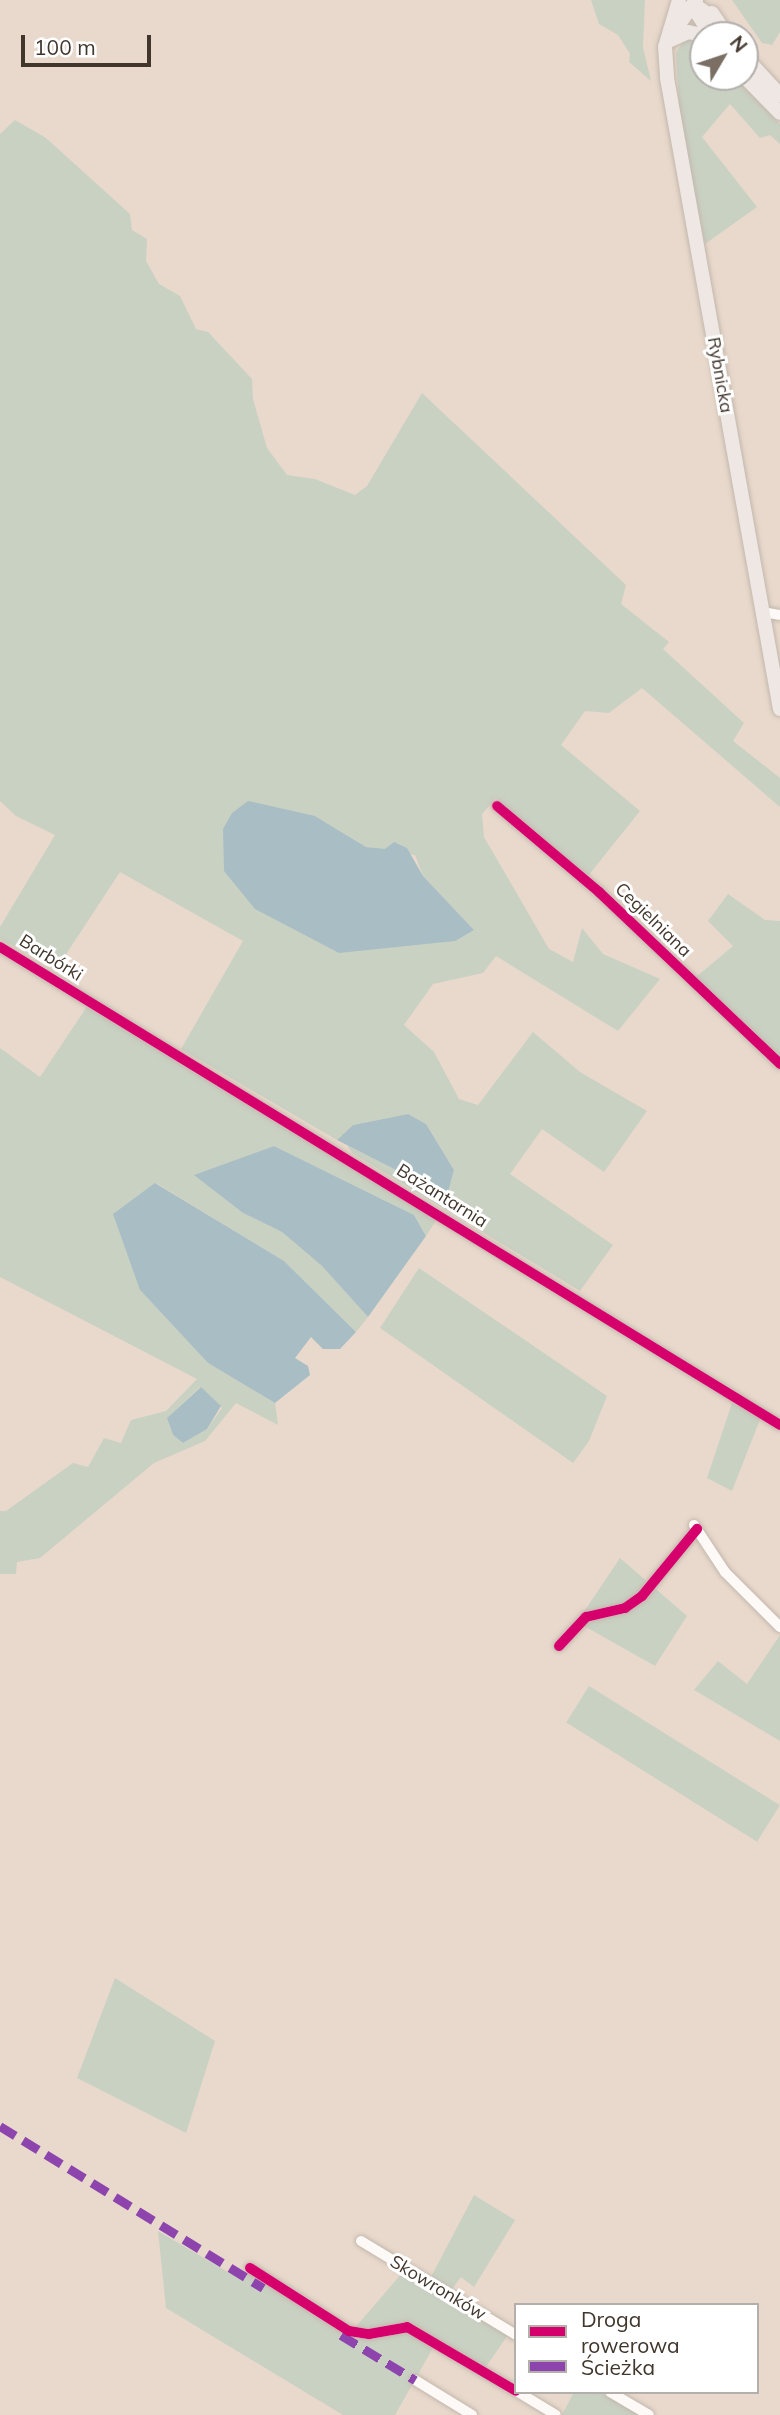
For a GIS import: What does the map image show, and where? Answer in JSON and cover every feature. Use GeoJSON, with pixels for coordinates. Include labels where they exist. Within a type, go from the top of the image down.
{"type":"FeatureCollection","features":[{"type":"Feature","properties":{"kind":"main road","name":"Rybnicka"},"geometry":{"type":"LineString","coordinates":[[678,0],[676,21],[667,41],[667,78],[780,709]]}},
{"type":"Feature","properties":{"kind":"main road"},"geometry":{"type":"LineString","coordinates":[[676,21],[695,2]]}},
{"type":"Feature","properties":{"kind":"main road"},"geometry":{"type":"LineString","coordinates":[[695,2],[717,21]]}},
{"type":"Feature","properties":{"kind":"main road"},"geometry":{"type":"LineString","coordinates":[[695,2],[704,21]]}},
{"type":"Feature","properties":{"kind":"main road"},"geometry":{"type":"LineString","coordinates":[[667,41],[689,32]]}},
{"type":"Feature","properties":{"kind":"main road"},"geometry":{"type":"LineString","coordinates":[[759,72],[780,94]]}},
{"type":"Feature","properties":{"kind":"main road"},"geometry":{"type":"LineString","coordinates":[[759,91],[780,113]]}},
{"type":"Feature","properties":{"kind":"street"},"geometry":{"type":"LineString","coordinates":[[763,612],[780,615]]}},
{"type":"Feature","properties":{"kind":"street","name":"Cegielniana"},"geometry":{"type":"LineString","coordinates":[[497,806],[599,892],[780,1064]]}},
{"type":"Feature","properties":{"kind":"street","name":"Barbórki"},"geometry":{"type":"LineString","coordinates":[[0,947],[84,1000]]}},
{"type":"Feature","properties":{"kind":"street","name":"Bażantarnia"},"geometry":{"type":"LineString","coordinates":[[84,1000],[780,1425]]}},
{"type":"Feature","properties":{"kind":"street"},"geometry":{"type":"LineString","coordinates":[[559,1646],[586,1617],[625,1608],[642,1595],[695,1526],[725,1572],[780,1627]]}},
{"type":"Feature","properties":{"kind":"street","name":"Skowronków"},"geometry":{"type":"LineString","coordinates":[[361,2241],[514,2334]]}},
{"type":"Feature","properties":{"kind":"street"},"geometry":{"type":"LineString","coordinates":[[250,2269],[349,2331],[369,2334],[407,2327],[514,2390]]}},
{"type":"Feature","properties":{"kind":"street"},"geometry":{"type":"LineString","coordinates":[[415,2380],[472,2415]]}},
{"type":"Feature","properties":{"kind":"street"},"geometry":{"type":"LineString","coordinates":[[520,2394],[556,2415]]}},
{"type":"Feature","properties":{"kind":"street"},"geometry":{"type":"LineString","coordinates":[[613,2394],[649,2415]]}},
{"type":"Feature","properties":{"kind":"shaded area"},"geometry":{"type":"Polygon","coordinates":[[[591,0],[645,0],[643,47],[651,81],[629,62],[630,54],[618,35],[599,24],[591,0]]]}},
{"type":"Feature","properties":{"kind":"shaded area"},"geometry":{"type":"Polygon","coordinates":[[[732,0],[780,0],[780,32],[772,45],[762,43],[759,39],[759,21],[747,21],[732,0]]]}},
{"type":"Feature","properties":{"kind":"shaded area"},"geometry":{"type":"Polygon","coordinates":[[[685,38],[689,38],[689,91],[748,91],[780,124],[780,144],[770,135],[760,138],[730,104],[702,137],[757,207],[705,244],[680,121],[676,53],[685,38]]]}},
{"type":"Feature","properties":{"kind":"shaded area"},"geometry":{"type":"Polygon","coordinates":[[[15,120],[46,138],[130,214],[132,230],[147,239],[146,261],[159,284],[180,296],[196,329],[208,332],[252,379],[253,399],[267,448],[287,475],[315,479],[355,495],[367,486],[422,393],[626,585],[621,604],[669,642],[663,649],[744,723],[733,741],[780,778],[780,807],[642,688],[609,713],[585,711],[561,745],[640,811],[588,876],[496,798],[482,814],[484,837],[549,949],[573,962],[582,928],[603,954],[660,979],[618,1031],[496,956],[483,973],[433,984],[404,1025],[434,1052],[459,1099],[478,1105],[533,1032],[580,1072],[647,1111],[604,1172],[542,1129],[510,1174],[613,1245],[580,1291],[352,1153],[347,1145],[447,1196],[454,1170],[426,1124],[408,1114],[353,1125],[337,1140],[181,1049],[243,941],[120,872],[57,968],[0,939],[0,927],[55,835],[16,816],[0,801],[0,134],[15,120]],[[315,816],[474,930],[423,876],[415,855],[366,847],[315,816]]]}},
{"type":"Feature","properties":{"kind":"shaded area"},"geometry":{"type":"Polygon","coordinates":[[[728,894],[765,920],[780,921],[780,1057],[696,977],[733,946],[708,921],[728,894]]]}},
{"type":"Feature","properties":{"kind":"shaded area"},"geometry":{"type":"Polygon","coordinates":[[[88,1005],[437,1219],[426,1236],[414,1215],[274,1146],[195,1175],[243,1213],[282,1232],[322,1266],[368,1317],[356,1332],[284,1261],[156,1183],[140,1290],[208,1363],[275,1403],[278,1425],[236,1403],[205,1441],[154,1463],[40,1558],[17,1562],[16,1574],[0,1574],[0,1511],[6,1511],[73,1463],[88,1467],[104,1438],[121,1443],[131,1420],[166,1411],[197,1379],[0,1277],[0,1048],[40,1077],[88,1005]],[[200,1387],[167,1418],[173,1435],[183,1443],[207,1429],[222,1408],[200,1387]]]}},
{"type":"Feature","properties":{"kind":"shaded area"},"geometry":{"type":"Polygon","coordinates":[[[419,1268],[607,1396],[589,1441],[573,1463],[380,1328],[419,1268]]]}},
{"type":"Feature","properties":{"kind":"shaded area"},"geometry":{"type":"Polygon","coordinates":[[[732,1403],[761,1417],[732,1491],[707,1478],[732,1403]]]}},
{"type":"Feature","properties":{"kind":"shaded area"},"geometry":{"type":"Polygon","coordinates":[[[620,1558],[687,1616],[655,1666],[577,1622],[620,1558]]]}},
{"type":"Feature","properties":{"kind":"shaded area"},"geometry":{"type":"Polygon","coordinates":[[[780,1635],[780,1741],[694,1690],[718,1661],[747,1684],[780,1635]]]}},
{"type":"Feature","properties":{"kind":"shaded area"},"geometry":{"type":"Polygon","coordinates":[[[589,1686],[780,1805],[757,1842],[566,1722],[589,1686]]]}},
{"type":"Feature","properties":{"kind":"shaded area"},"geometry":{"type":"Polygon","coordinates":[[[115,1978],[215,2041],[186,2133],[77,2078],[115,1978]]]}},
{"type":"Feature","properties":{"kind":"shaded area"},"geometry":{"type":"Polygon","coordinates":[[[474,2195],[515,2220],[474,2287],[461,2277],[452,2289],[431,2277],[474,2195]]]}},
{"type":"Feature","properties":{"kind":"shaded area"},"geometry":{"type":"Polygon","coordinates":[[[158,2231],[243,2281],[250,2268],[354,2329],[402,2273],[508,2335],[485,2368],[434,2346],[395,2415],[343,2415],[166,2308],[158,2231]]]}},
{"type":"Feature","properties":{"kind":"shaded area"},"geometry":{"type":"Polygon","coordinates":[[[573,2394],[603,2394],[639,2415],[562,2415],[573,2394]]]}},
{"type":"Feature","properties":{"kind":"water"},"geometry":{"type":"Polygon","coordinates":[[[248,801],[315,816],[366,847],[385,849],[394,842],[407,848],[423,876],[474,930],[455,941],[339,953],[255,909],[224,871],[223,829],[232,813],[248,801]]]}},
{"type":"Feature","properties":{"kind":"water"},"geometry":{"type":"Polygon","coordinates":[[[408,1114],[426,1124],[454,1170],[447,1196],[337,1140],[353,1125],[408,1114]]]}},
{"type":"Feature","properties":{"kind":"water"},"geometry":{"type":"Polygon","coordinates":[[[274,1146],[414,1215],[426,1236],[368,1317],[322,1266],[282,1232],[243,1213],[194,1175],[274,1146]]]}},
{"type":"Feature","properties":{"kind":"water"},"geometry":{"type":"Polygon","coordinates":[[[155,1183],[284,1261],[356,1332],[340,1349],[323,1349],[311,1337],[295,1358],[308,1366],[310,1375],[275,1403],[208,1363],[140,1290],[113,1214],[155,1183]]]}},
{"type":"Feature","properties":{"kind":"water"},"geometry":{"type":"Polygon","coordinates":[[[201,1387],[221,1406],[207,1429],[183,1443],[173,1435],[167,1418],[201,1387]]]}},
{"type":"Feature","properties":{"kind":"marked path"},"geometry":{"type":"LineString","coordinates":[[0,2126],[263,2288]]}},
{"type":"Feature","properties":{"kind":"marked path"},"geometry":{"type":"LineString","coordinates":[[341,2335],[415,2380]]}},
{"type":"Feature","properties":{"kind":"cycle path"},"geometry":{"type":"LineString","coordinates":[[497,806],[599,892],[780,1064]]}},
{"type":"Feature","properties":{"kind":"cycle path"},"geometry":{"type":"LineString","coordinates":[[0,947],[780,1425]]}},
{"type":"Feature","properties":{"kind":"cycle path"},"geometry":{"type":"LineString","coordinates":[[559,1646],[586,1617],[625,1608],[642,1596],[697,1529]]}},
{"type":"Feature","properties":{"kind":"cycle path"},"geometry":{"type":"LineString","coordinates":[[250,2268],[349,2331],[369,2334],[407,2327],[514,2390]]}}]}
